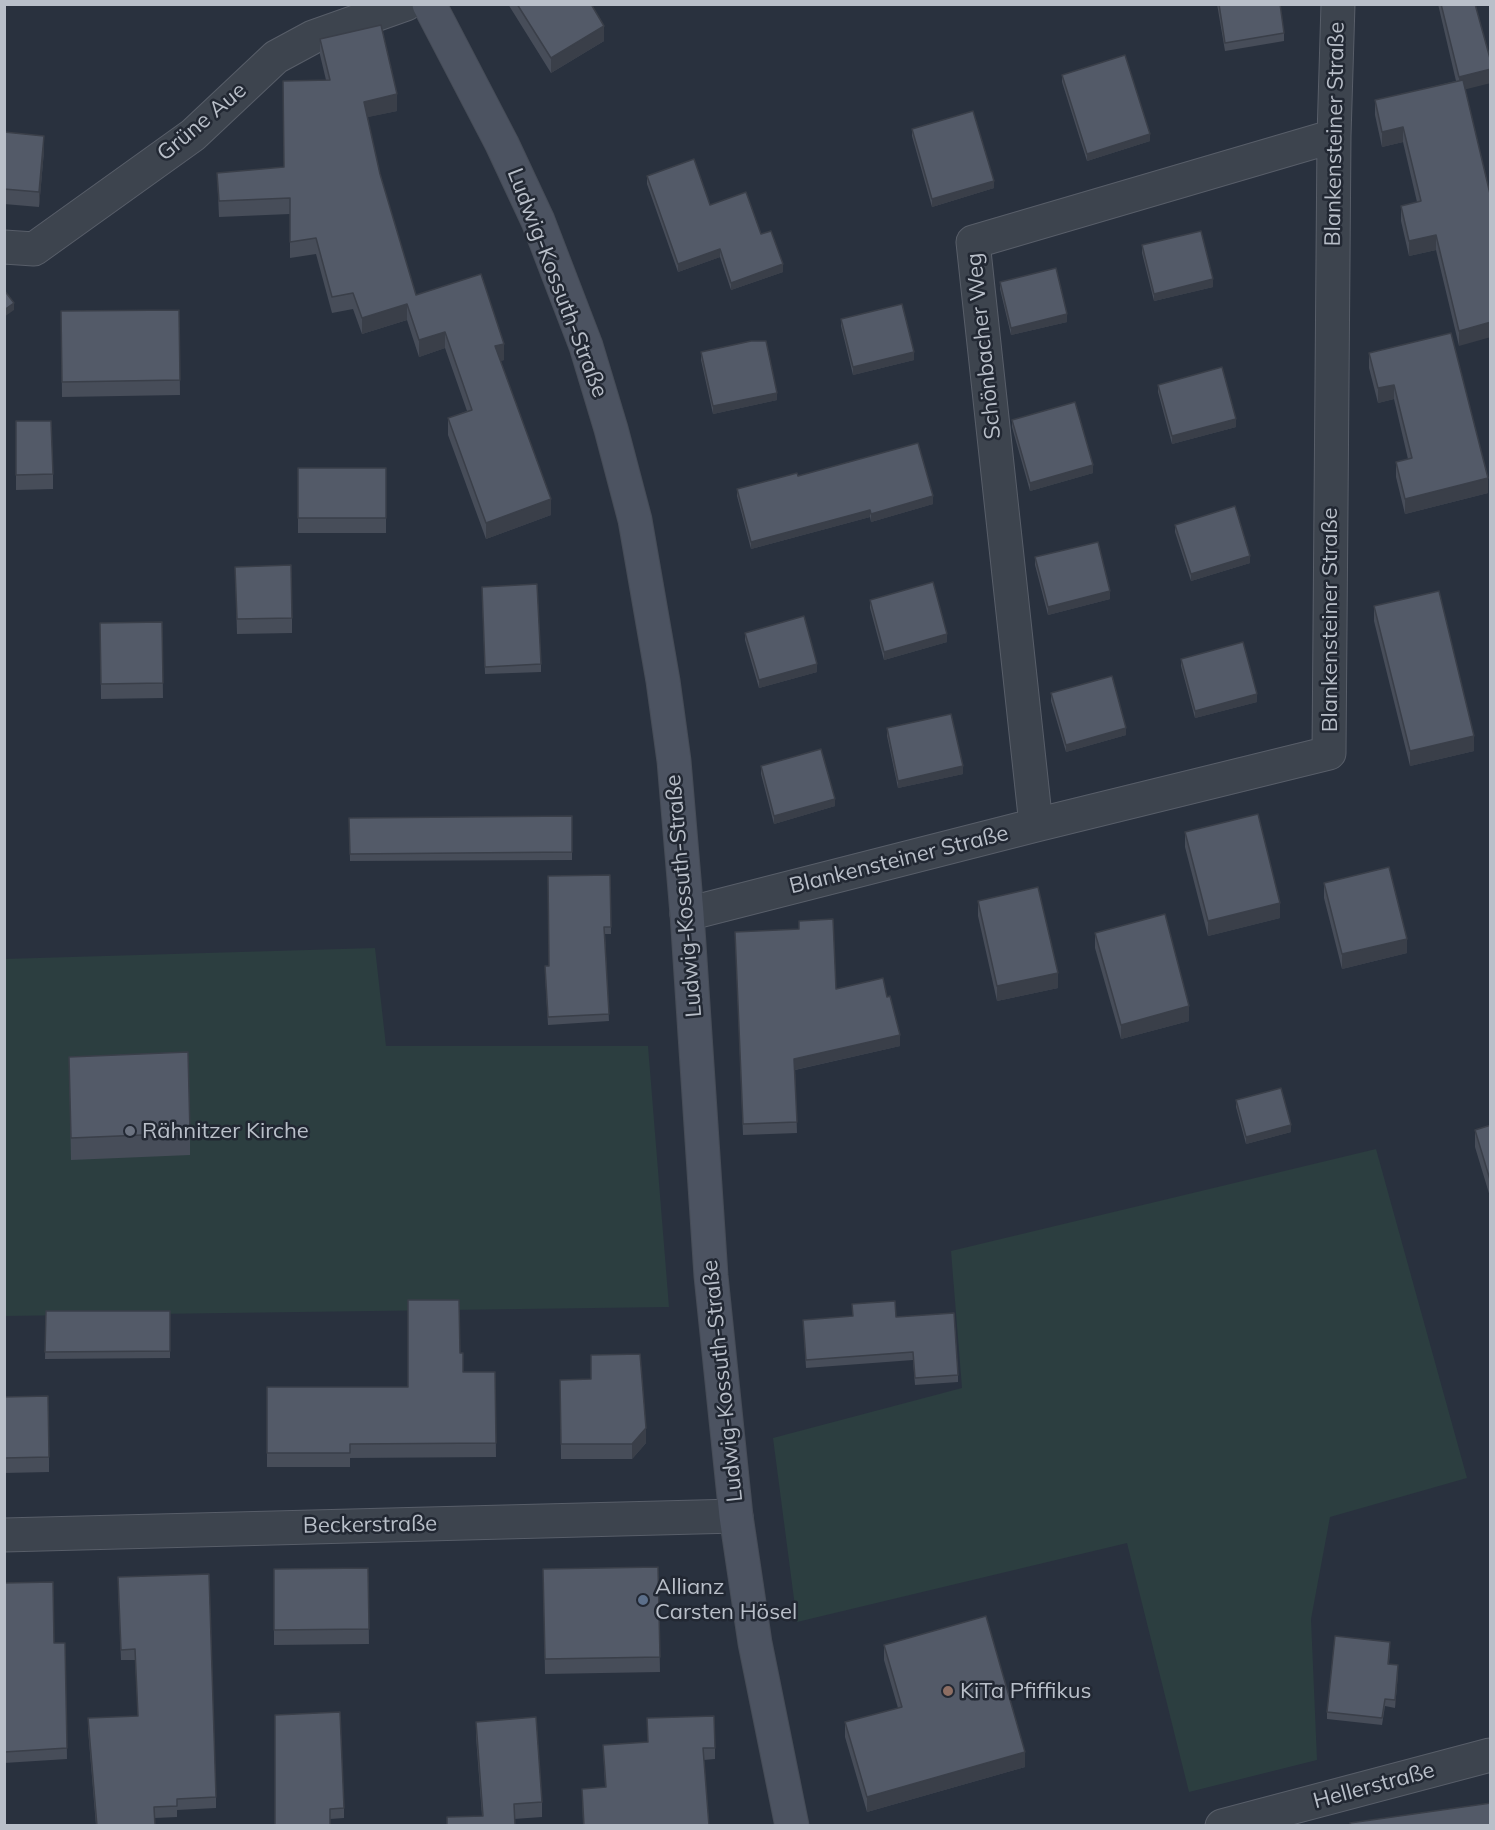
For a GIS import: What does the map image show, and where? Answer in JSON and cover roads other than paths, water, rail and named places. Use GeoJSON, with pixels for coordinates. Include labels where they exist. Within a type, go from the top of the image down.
{"type":"FeatureCollection","features":[{"type":"Feature","properties":{"kind":"street","name":"Grüne Aue"},"geometry":{"type":"LineString","coordinates":[[4,247],[34,249],[193,135],[276,57],[313,37],[406,4]]}},
{"type":"Feature","properties":{"kind":"street","name":"Ludwig-Kossuth-Straße"},"geometry":{"type":"LineString","coordinates":[[429,4],[492,124],[538,221],[586,346],[635,520],[663,681],[674,761],[687,914],[711,1276],[736,1516],[755,1643],[792,1826]]}},
{"type":"Feature","properties":{"kind":"street","name":"Blankensteiner Straße"},"geometry":{"type":"LineString","coordinates":[[687,914],[1329,753],[1334,136],[1338,4]]}},
{"type":"Feature","properties":{"kind":"street","name":"Schönbacher Weg"},"geometry":{"type":"LineString","coordinates":[[1036,825],[973,242],[1334,136]]}},
{"type":"Feature","properties":{"kind":"street","name":"Beckerstraße"},"geometry":{"type":"LineString","coordinates":[[4,1534],[736,1516]]}},
{"type":"Feature","properties":{"kind":"street","name":"Hellerstraße"},"geometry":{"type":"LineString","coordinates":[[1222,1826],[1491,1755]]}},
{"type":"Feature","properties":{"kind":"place","name":"Rähnitzer Kirche"},"geometry":{"type":"Point","coordinates":[130,1131]}},
{"type":"Feature","properties":{"kind":"place","name":"Allianz Carsten Hösel"},"geometry":{"type":"Point","coordinates":[643,1600]}},
{"type":"Feature","properties":{"kind":"place","name":"KiTa Pfiffikus"},"geometry":{"type":"Point","coordinates":[948,1691]}}]}
